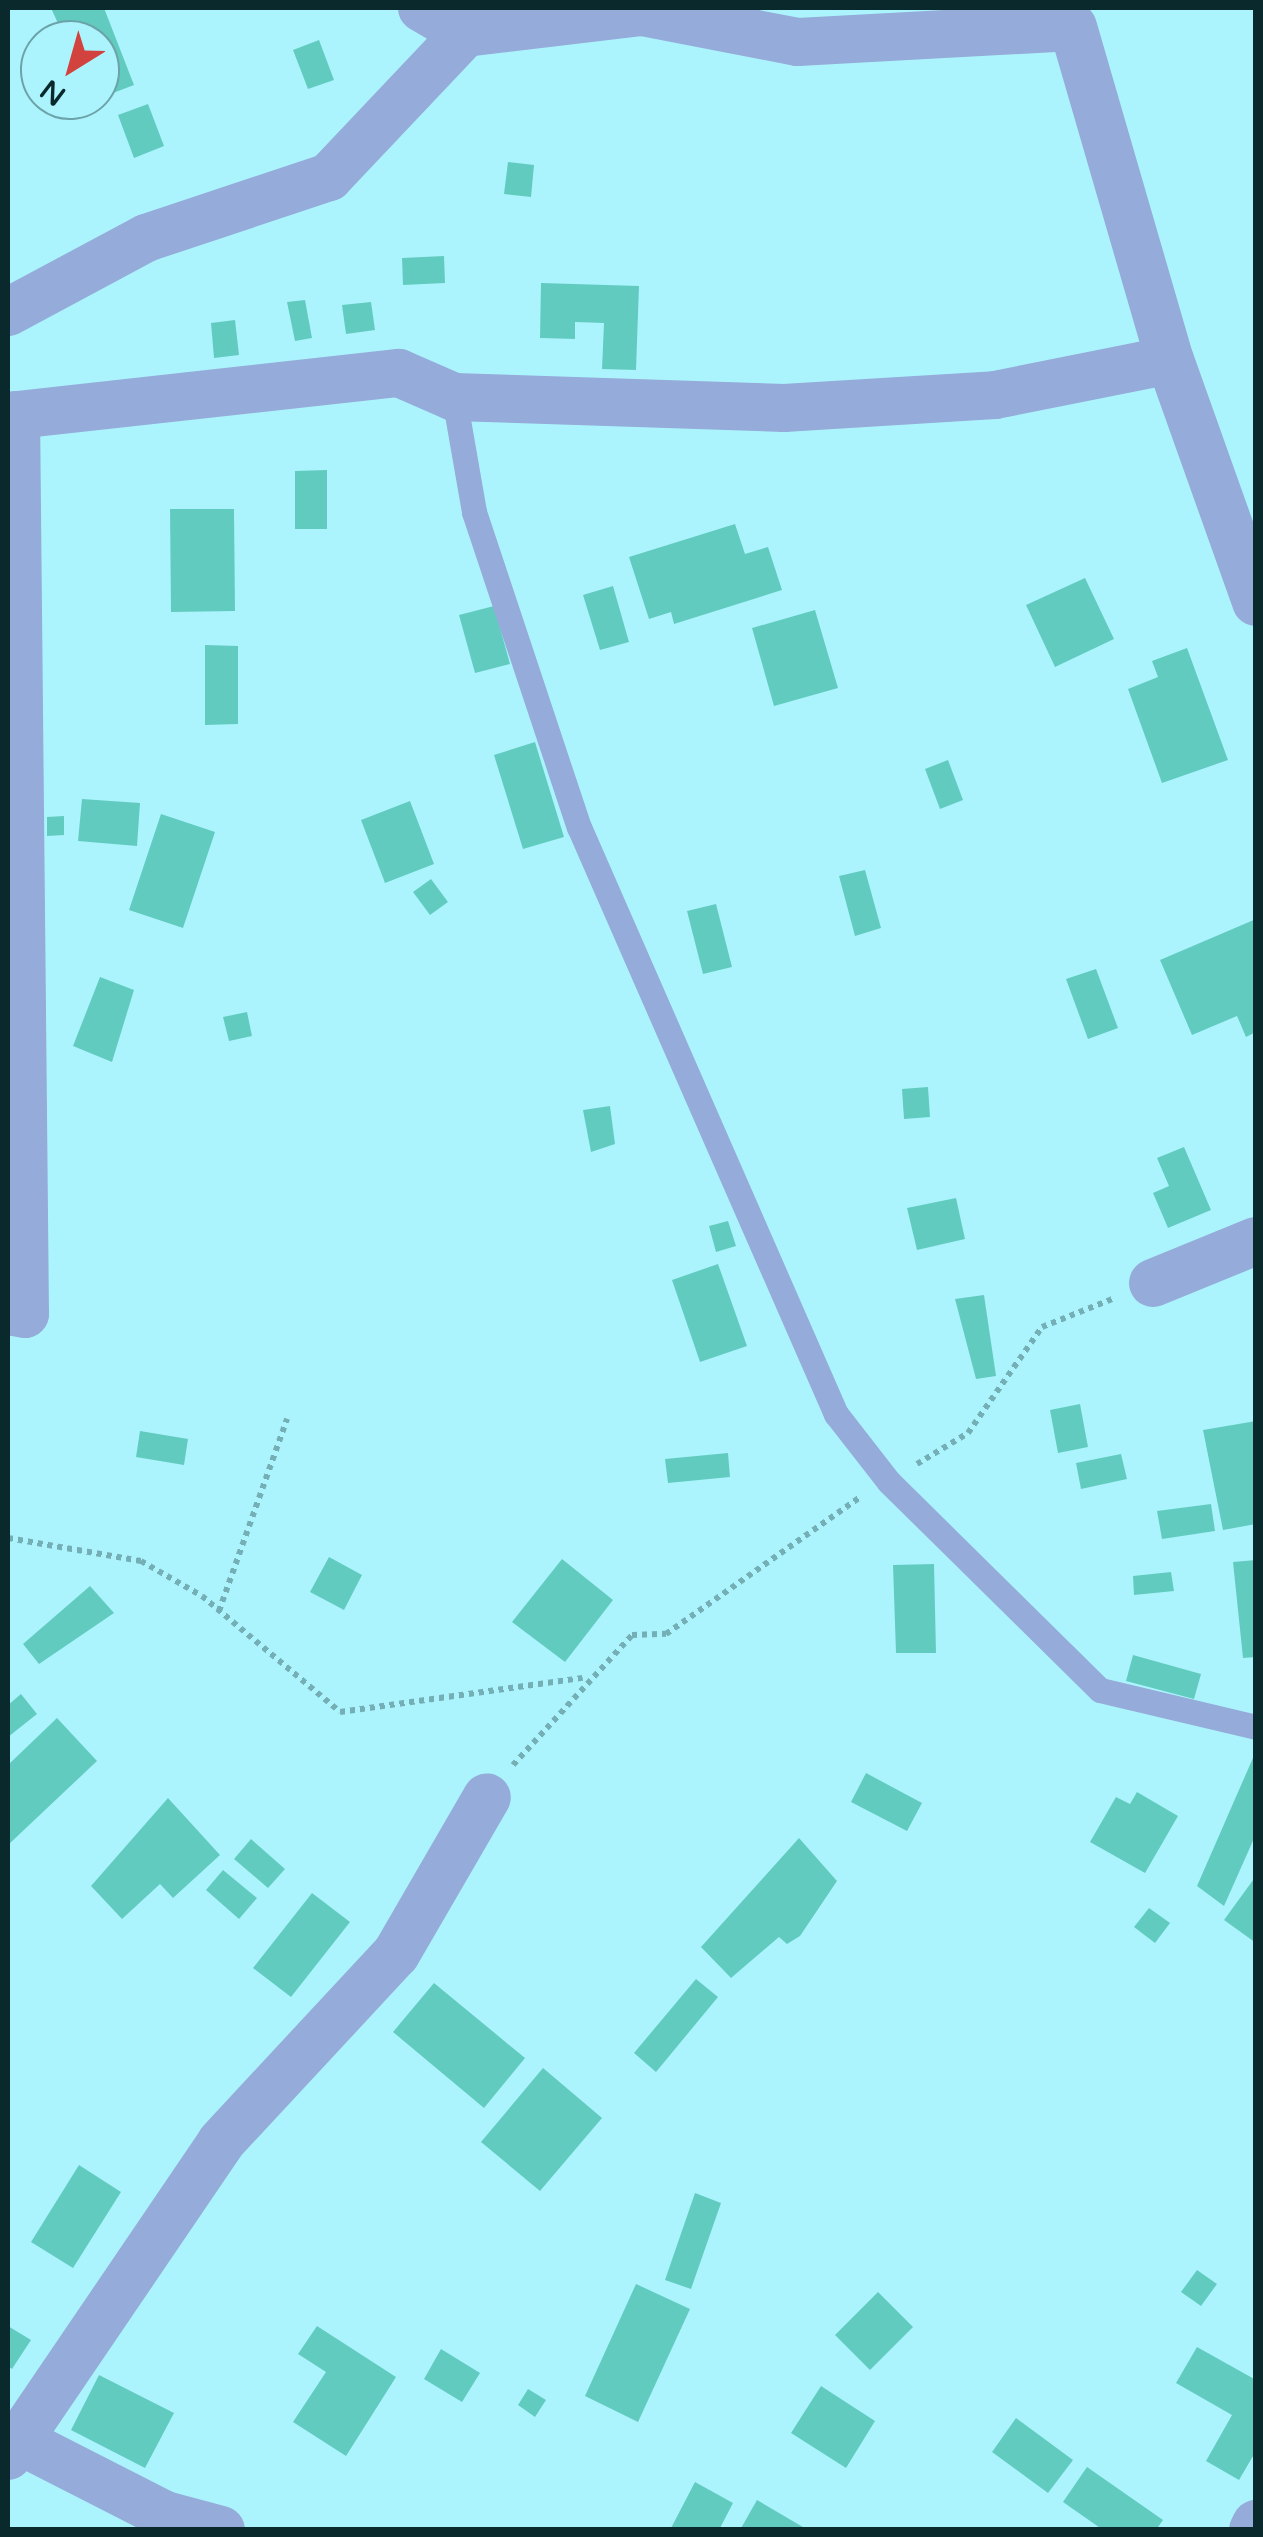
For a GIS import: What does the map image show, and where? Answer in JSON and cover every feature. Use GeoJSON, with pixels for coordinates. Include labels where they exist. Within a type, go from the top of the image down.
{"type":"FeatureCollection","features":[{"type":"Feature","properties":{"kind":"street"},"geometry":{"type":"LineString","coordinates":[[422,8],[464,20],[642,12],[798,42],[1072,27],[1170,360],[1256,602]]}},
{"type":"Feature","properties":{"kind":"street"},"geometry":{"type":"LineString","coordinates":[[8,312],[146,238],[329,177],[464,20]]}},
{"type":"Feature","properties":{"kind":"street"},"geometry":{"type":"LineString","coordinates":[[8,1310],[25,1314],[12,416],[399,372],[454,397],[784,408],[995,395],[1170,360]]}},
{"type":"Feature","properties":{"kind":"street"},"geometry":{"type":"LineString","coordinates":[[1153,1282],[1256,1241]]}},
{"type":"Feature","properties":{"kind":"street"},"geometry":{"type":"LineString","coordinates":[[221,2530],[165,2515],[11,2444],[221,2142],[396,1954],[487,1797]]}},
{"type":"Feature","properties":{"kind":"lane"},"geometry":{"type":"LineString","coordinates":[[454,397],[474,512],[580,828],[836,1414],[889,1482],[1100,1690],[1256,1727]]}},
{"type":"Feature","properties":{"kind":"path"},"geometry":{"type":"LineString","coordinates":[[487,1797],[584,1677],[632,1634],[666,1634],[821,1518],[968,1433],[1042,1327],[1153,1282]]}},
{"type":"Feature","properties":{"kind":"path"},"geometry":{"type":"LineString","coordinates":[[219,1610],[287,1418]]}},
{"type":"Feature","properties":{"kind":"path"},"geometry":{"type":"LineString","coordinates":[[8,1538],[142,1561],[219,1610],[340,1712],[584,1677]]}},
{"type":"Feature","properties":{"kind":"building"},"geometry":{"type":"Polygon","coordinates":[[[51,8],[104,8],[109,20],[56,20],[51,8]]]}},
{"type":"Feature","properties":{"kind":"building"},"geometry":{"type":"Polygon","coordinates":[[[319,40],[334,80],[308,89],[293,50],[319,40]]]}},
{"type":"Feature","properties":{"kind":"building"},"geometry":{"type":"Polygon","coordinates":[[[120,49],[134,85],[120,90],[120,49]]]}},
{"type":"Feature","properties":{"kind":"building"},"geometry":{"type":"Polygon","coordinates":[[[148,104],[164,146],[134,158],[120,114],[148,104]]]}},
{"type":"Feature","properties":{"kind":"building"},"geometry":{"type":"Polygon","coordinates":[[[508,162],[534,165],[531,197],[504,194],[508,162]]]}},
{"type":"Feature","properties":{"kind":"building"},"geometry":{"type":"Polygon","coordinates":[[[444,256],[445,283],[403,285],[402,258],[444,256]]]}},
{"type":"Feature","properties":{"kind":"building"},"geometry":{"type":"Polygon","coordinates":[[[541,283],[639,286],[636,370],[602,369],[604,323],[575,322],[575,339],[540,338],[541,283]]]}},
{"type":"Feature","properties":{"kind":"building"},"geometry":{"type":"Polygon","coordinates":[[[305,300],[312,338],[295,341],[287,302],[305,300]]]}},
{"type":"Feature","properties":{"kind":"building"},"geometry":{"type":"Polygon","coordinates":[[[371,302],[375,330],[346,334],[342,305],[371,302]]]}},
{"type":"Feature","properties":{"kind":"building"},"geometry":{"type":"Polygon","coordinates":[[[235,320],[239,355],[214,358],[211,323],[235,320]]]}},
{"type":"Feature","properties":{"kind":"building"},"geometry":{"type":"Polygon","coordinates":[[[327,470],[327,529],[295,529],[295,471],[327,470]]]}},
{"type":"Feature","properties":{"kind":"building"},"geometry":{"type":"Polygon","coordinates":[[[170,509],[234,509],[235,611],[171,612],[170,509]]]}},
{"type":"Feature","properties":{"kind":"building"},"geometry":{"type":"Polygon","coordinates":[[[735,524],[745,554],[768,547],[782,590],[674,624],[671,612],[649,619],[629,557],[735,524]]]}},
{"type":"Feature","properties":{"kind":"building"},"geometry":{"type":"Polygon","coordinates":[[[1085,578],[1114,639],[1055,667],[1026,605],[1085,578]]]}},
{"type":"Feature","properties":{"kind":"building"},"geometry":{"type":"Polygon","coordinates":[[[613,586],[629,642],[600,650],[583,595],[613,586]]]}},
{"type":"Feature","properties":{"kind":"building"},"geometry":{"type":"Polygon","coordinates":[[[494,606],[510,664],[475,673],[459,615],[494,606]]]}},
{"type":"Feature","properties":{"kind":"building"},"geometry":{"type":"Polygon","coordinates":[[[815,610],[838,688],[774,706],[752,628],[815,610]]]}},
{"type":"Feature","properties":{"kind":"building"},"geometry":{"type":"Polygon","coordinates":[[[205,645],[238,646],[238,724],[205,725],[205,645]]]}},
{"type":"Feature","properties":{"kind":"building"},"geometry":{"type":"Polygon","coordinates":[[[1187,648],[1228,760],[1162,783],[1128,689],[1158,677],[1152,661],[1187,648]]]}},
{"type":"Feature","properties":{"kind":"building"},"geometry":{"type":"Polygon","coordinates":[[[535,742],[564,837],[523,849],[494,755],[535,742]]]}},
{"type":"Feature","properties":{"kind":"building"},"geometry":{"type":"Polygon","coordinates":[[[948,760],[963,800],[940,809],[925,769],[948,760]]]}},
{"type":"Feature","properties":{"kind":"building"},"geometry":{"type":"Polygon","coordinates":[[[82,799],[140,803],[137,846],[78,841],[82,799]]]}},
{"type":"Feature","properties":{"kind":"building"},"geometry":{"type":"Polygon","coordinates":[[[410,801],[434,864],[385,883],[361,820],[410,801]]]}},
{"type":"Feature","properties":{"kind":"building"},"geometry":{"type":"Polygon","coordinates":[[[161,814],[215,832],[183,928],[129,910],[161,814]]]}},
{"type":"Feature","properties":{"kind":"building"},"geometry":{"type":"Polygon","coordinates":[[[64,816],[64,835],[47,836],[47,817],[64,816]]]}},
{"type":"Feature","properties":{"kind":"building"},"geometry":{"type":"Polygon","coordinates":[[[865,870],[881,928],[855,936],[839,876],[865,870]]]}},
{"type":"Feature","properties":{"kind":"building"},"geometry":{"type":"Polygon","coordinates":[[[431,879],[448,902],[430,915],[413,892],[431,879]]]}},
{"type":"Feature","properties":{"kind":"building"},"geometry":{"type":"Polygon","coordinates":[[[716,904],[732,967],[703,974],[687,911],[716,904]]]}},
{"type":"Feature","properties":{"kind":"building"},"geometry":{"type":"Polygon","coordinates":[[[1256,919],[1256,1032],[1246,1037],[1237,1016],[1192,1035],[1160,960],[1256,919]]]}},
{"type":"Feature","properties":{"kind":"building"},"geometry":{"type":"Polygon","coordinates":[[[1096,969],[1118,1028],[1088,1039],[1066,979],[1096,969]]]}},
{"type":"Feature","properties":{"kind":"building"},"geometry":{"type":"Polygon","coordinates":[[[100,977],[134,990],[112,1062],[73,1046],[100,977]]]}},
{"type":"Feature","properties":{"kind":"building"},"geometry":{"type":"Polygon","coordinates":[[[247,1012],[252,1036],[229,1041],[223,1017],[247,1012]]]}},
{"type":"Feature","properties":{"kind":"building"},"geometry":{"type":"Polygon","coordinates":[[[928,1087],[930,1117],[904,1119],[902,1089],[928,1087]]]}},
{"type":"Feature","properties":{"kind":"building"},"geometry":{"type":"Polygon","coordinates":[[[610,1106],[615,1144],[591,1152],[583,1110],[610,1106]]]}},
{"type":"Feature","properties":{"kind":"building"},"geometry":{"type":"Polygon","coordinates":[[[1184,1147],[1211,1210],[1168,1228],[1153,1193],[1169,1186],[1157,1158],[1184,1147]]]}},
{"type":"Feature","properties":{"kind":"building"},"geometry":{"type":"Polygon","coordinates":[[[956,1198],[965,1239],[917,1250],[907,1208],[956,1198]]]}},
{"type":"Feature","properties":{"kind":"building"},"geometry":{"type":"Polygon","coordinates":[[[728,1221],[736,1246],[716,1252],[709,1226],[728,1221]]]}},
{"type":"Feature","properties":{"kind":"building"},"geometry":{"type":"Polygon","coordinates":[[[718,1264],[747,1346],[700,1362],[672,1280],[718,1264]]]}},
{"type":"Feature","properties":{"kind":"building"},"geometry":{"type":"Polygon","coordinates":[[[984,1295],[996,1376],[976,1379],[955,1299],[984,1295]]]}},
{"type":"Feature","properties":{"kind":"building"},"geometry":{"type":"Polygon","coordinates":[[[1080,1404],[1088,1447],[1058,1453],[1050,1410],[1080,1404]]]}},
{"type":"Feature","properties":{"kind":"building"},"geometry":{"type":"Polygon","coordinates":[[[1256,1421],[1256,1524],[1223,1530],[1203,1430],[1256,1421]]]}},
{"type":"Feature","properties":{"kind":"building"},"geometry":{"type":"Polygon","coordinates":[[[140,1431],[188,1439],[184,1465],[136,1457],[140,1431]]]}},
{"type":"Feature","properties":{"kind":"building"},"geometry":{"type":"Polygon","coordinates":[[[728,1453],[730,1477],[668,1483],[665,1459],[728,1453]]]}},
{"type":"Feature","properties":{"kind":"building"},"geometry":{"type":"Polygon","coordinates":[[[1121,1454],[1127,1479],[1081,1489],[1076,1463],[1121,1454]]]}},
{"type":"Feature","properties":{"kind":"building"},"geometry":{"type":"Polygon","coordinates":[[[1211,1504],[1215,1531],[1162,1539],[1157,1511],[1211,1504]]]}},
{"type":"Feature","properties":{"kind":"building"},"geometry":{"type":"Polygon","coordinates":[[[329,1557],[362,1575],[344,1610],[310,1592],[329,1557]]]}},
{"type":"Feature","properties":{"kind":"building"},"geometry":{"type":"Polygon","coordinates":[[[562,1559],[613,1600],[565,1662],[512,1622],[562,1559]]]}},
{"type":"Feature","properties":{"kind":"building"},"geometry":{"type":"Polygon","coordinates":[[[1256,1560],[1256,1657],[1243,1658],[1233,1562],[1256,1560]]]}},
{"type":"Feature","properties":{"kind":"building"},"geometry":{"type":"Polygon","coordinates":[[[934,1564],[936,1653],[896,1653],[893,1565],[934,1564]]]}},
{"type":"Feature","properties":{"kind":"building"},"geometry":{"type":"Polygon","coordinates":[[[1171,1572],[1174,1591],[1134,1595],[1133,1576],[1171,1572]]]}},
{"type":"Feature","properties":{"kind":"building"},"geometry":{"type":"Polygon","coordinates":[[[90,1586],[114,1613],[39,1664],[23,1644],[90,1586]]]}},
{"type":"Feature","properties":{"kind":"building"},"geometry":{"type":"Polygon","coordinates":[[[1133,1655],[1201,1674],[1194,1699],[1126,1681],[1133,1655]]]}},
{"type":"Feature","properties":{"kind":"building"},"geometry":{"type":"Polygon","coordinates":[[[21,1694],[37,1714],[8,1737],[8,1705],[21,1694]]]}},
{"type":"Feature","properties":{"kind":"building"},"geometry":{"type":"Polygon","coordinates":[[[57,1718],[97,1761],[8,1845],[8,1765],[57,1718]]]}},
{"type":"Feature","properties":{"kind":"building"},"geometry":{"type":"Polygon","coordinates":[[[1256,1751],[1256,1834],[1224,1906],[1197,1886],[1256,1751]]]}},
{"type":"Feature","properties":{"kind":"building"},"geometry":{"type":"Polygon","coordinates":[[[866,1773],[922,1803],[907,1831],[851,1802],[866,1773]]]}},
{"type":"Feature","properties":{"kind":"building"},"geometry":{"type":"Polygon","coordinates":[[[1137,1792],[1178,1816],[1145,1873],[1090,1842],[1116,1797],[1130,1804],[1137,1792]]]}},
{"type":"Feature","properties":{"kind":"building"},"geometry":{"type":"Polygon","coordinates":[[[168,1798],[220,1855],[173,1898],[160,1884],[122,1919],[91,1886],[168,1798]]]}},
{"type":"Feature","properties":{"kind":"building"},"geometry":{"type":"Polygon","coordinates":[[[799,1838],[837,1881],[800,1936],[787,1944],[779,1937],[731,1978],[701,1947],[799,1838]]]}},
{"type":"Feature","properties":{"kind":"building"},"geometry":{"type":"Polygon","coordinates":[[[251,1839],[285,1869],[268,1888],[234,1859],[251,1839]]]}},
{"type":"Feature","properties":{"kind":"building"},"geometry":{"type":"Polygon","coordinates":[[[223,1870],[257,1898],[239,1919],[206,1890],[223,1870]]]}},
{"type":"Feature","properties":{"kind":"building"},"geometry":{"type":"Polygon","coordinates":[[[1256,1876],[1256,1943],[1224,1920],[1256,1876]]]}},
{"type":"Feature","properties":{"kind":"building"},"geometry":{"type":"Polygon","coordinates":[[[312,1893],[350,1922],[291,1997],[253,1968],[312,1893]]]}},
{"type":"Feature","properties":{"kind":"building"},"geometry":{"type":"Polygon","coordinates":[[[1149,1908],[1170,1923],[1155,1943],[1134,1927],[1149,1908]]]}},
{"type":"Feature","properties":{"kind":"building"},"geometry":{"type":"Polygon","coordinates":[[[696,1979],[718,1997],[656,2072],[634,2053],[696,1979]]]}},
{"type":"Feature","properties":{"kind":"building"},"geometry":{"type":"Polygon","coordinates":[[[434,1983],[525,2058],[484,2108],[393,2032],[434,1983]]]}},
{"type":"Feature","properties":{"kind":"building"},"geometry":{"type":"Polygon","coordinates":[[[543,2068],[602,2118],[540,2191],[481,2142],[543,2068]]]}},
{"type":"Feature","properties":{"kind":"building"},"geometry":{"type":"Polygon","coordinates":[[[79,2165],[121,2192],[73,2268],[31,2242],[79,2165]]]}},
{"type":"Feature","properties":{"kind":"building"},"geometry":{"type":"Polygon","coordinates":[[[695,2193],[721,2203],[691,2289],[665,2280],[695,2193]]]}},
{"type":"Feature","properties":{"kind":"building"},"geometry":{"type":"Polygon","coordinates":[[[1197,2270],[1217,2284],[1201,2306],[1181,2292],[1197,2270]]]}},
{"type":"Feature","properties":{"kind":"building"},"geometry":{"type":"Polygon","coordinates":[[[636,2284],[690,2309],[638,2422],[585,2396],[636,2284]]]}},
{"type":"Feature","properties":{"kind":"building"},"geometry":{"type":"Polygon","coordinates":[[[878,2292],[913,2327],[870,2370],[835,2335],[878,2292]]]}},
{"type":"Feature","properties":{"kind":"building"},"geometry":{"type":"Polygon","coordinates":[[[8,2326],[31,2340],[12,2369],[8,2366],[8,2326]]]}},
{"type":"Feature","properties":{"kind":"building"},"geometry":{"type":"Polygon","coordinates":[[[317,2326],[396,2377],[346,2456],[293,2422],[326,2372],[298,2354],[317,2326]]]}},
{"type":"Feature","properties":{"kind":"building"},"geometry":{"type":"Polygon","coordinates":[[[1197,2347],[1256,2380],[1256,2451],[1239,2480],[1206,2461],[1232,2415],[1176,2383],[1197,2347]]]}},
{"type":"Feature","properties":{"kind":"building"},"geometry":{"type":"Polygon","coordinates":[[[441,2349],[480,2373],[462,2402],[424,2379],[441,2349]]]}},
{"type":"Feature","properties":{"kind":"building"},"geometry":{"type":"Polygon","coordinates":[[[99,2375],[174,2413],[145,2468],[71,2430],[99,2375]]]}},
{"type":"Feature","properties":{"kind":"building"},"geometry":{"type":"Polygon","coordinates":[[[821,2386],[875,2421],[846,2468],[791,2433],[821,2386]]]}},
{"type":"Feature","properties":{"kind":"building"},"geometry":{"type":"Polygon","coordinates":[[[528,2389],[546,2400],[535,2417],[518,2405],[528,2389]]]}},
{"type":"Feature","properties":{"kind":"building"},"geometry":{"type":"Polygon","coordinates":[[[1016,2418],[1073,2460],[1048,2493],[992,2452],[1016,2418]]]}},
{"type":"Feature","properties":{"kind":"building"},"geometry":{"type":"Polygon","coordinates":[[[1087,2467],[1163,2520],[1156,2530],[1103,2530],[1063,2502],[1087,2467]]]}},
{"type":"Feature","properties":{"kind":"building"},"geometry":{"type":"Polygon","coordinates":[[[695,2482],[733,2503],[719,2530],[670,2530],[695,2482]]]}},
{"type":"Feature","properties":{"kind":"building"},"geometry":{"type":"Polygon","coordinates":[[[757,2500],[808,2530],[740,2530],[757,2500]]]}}]}
